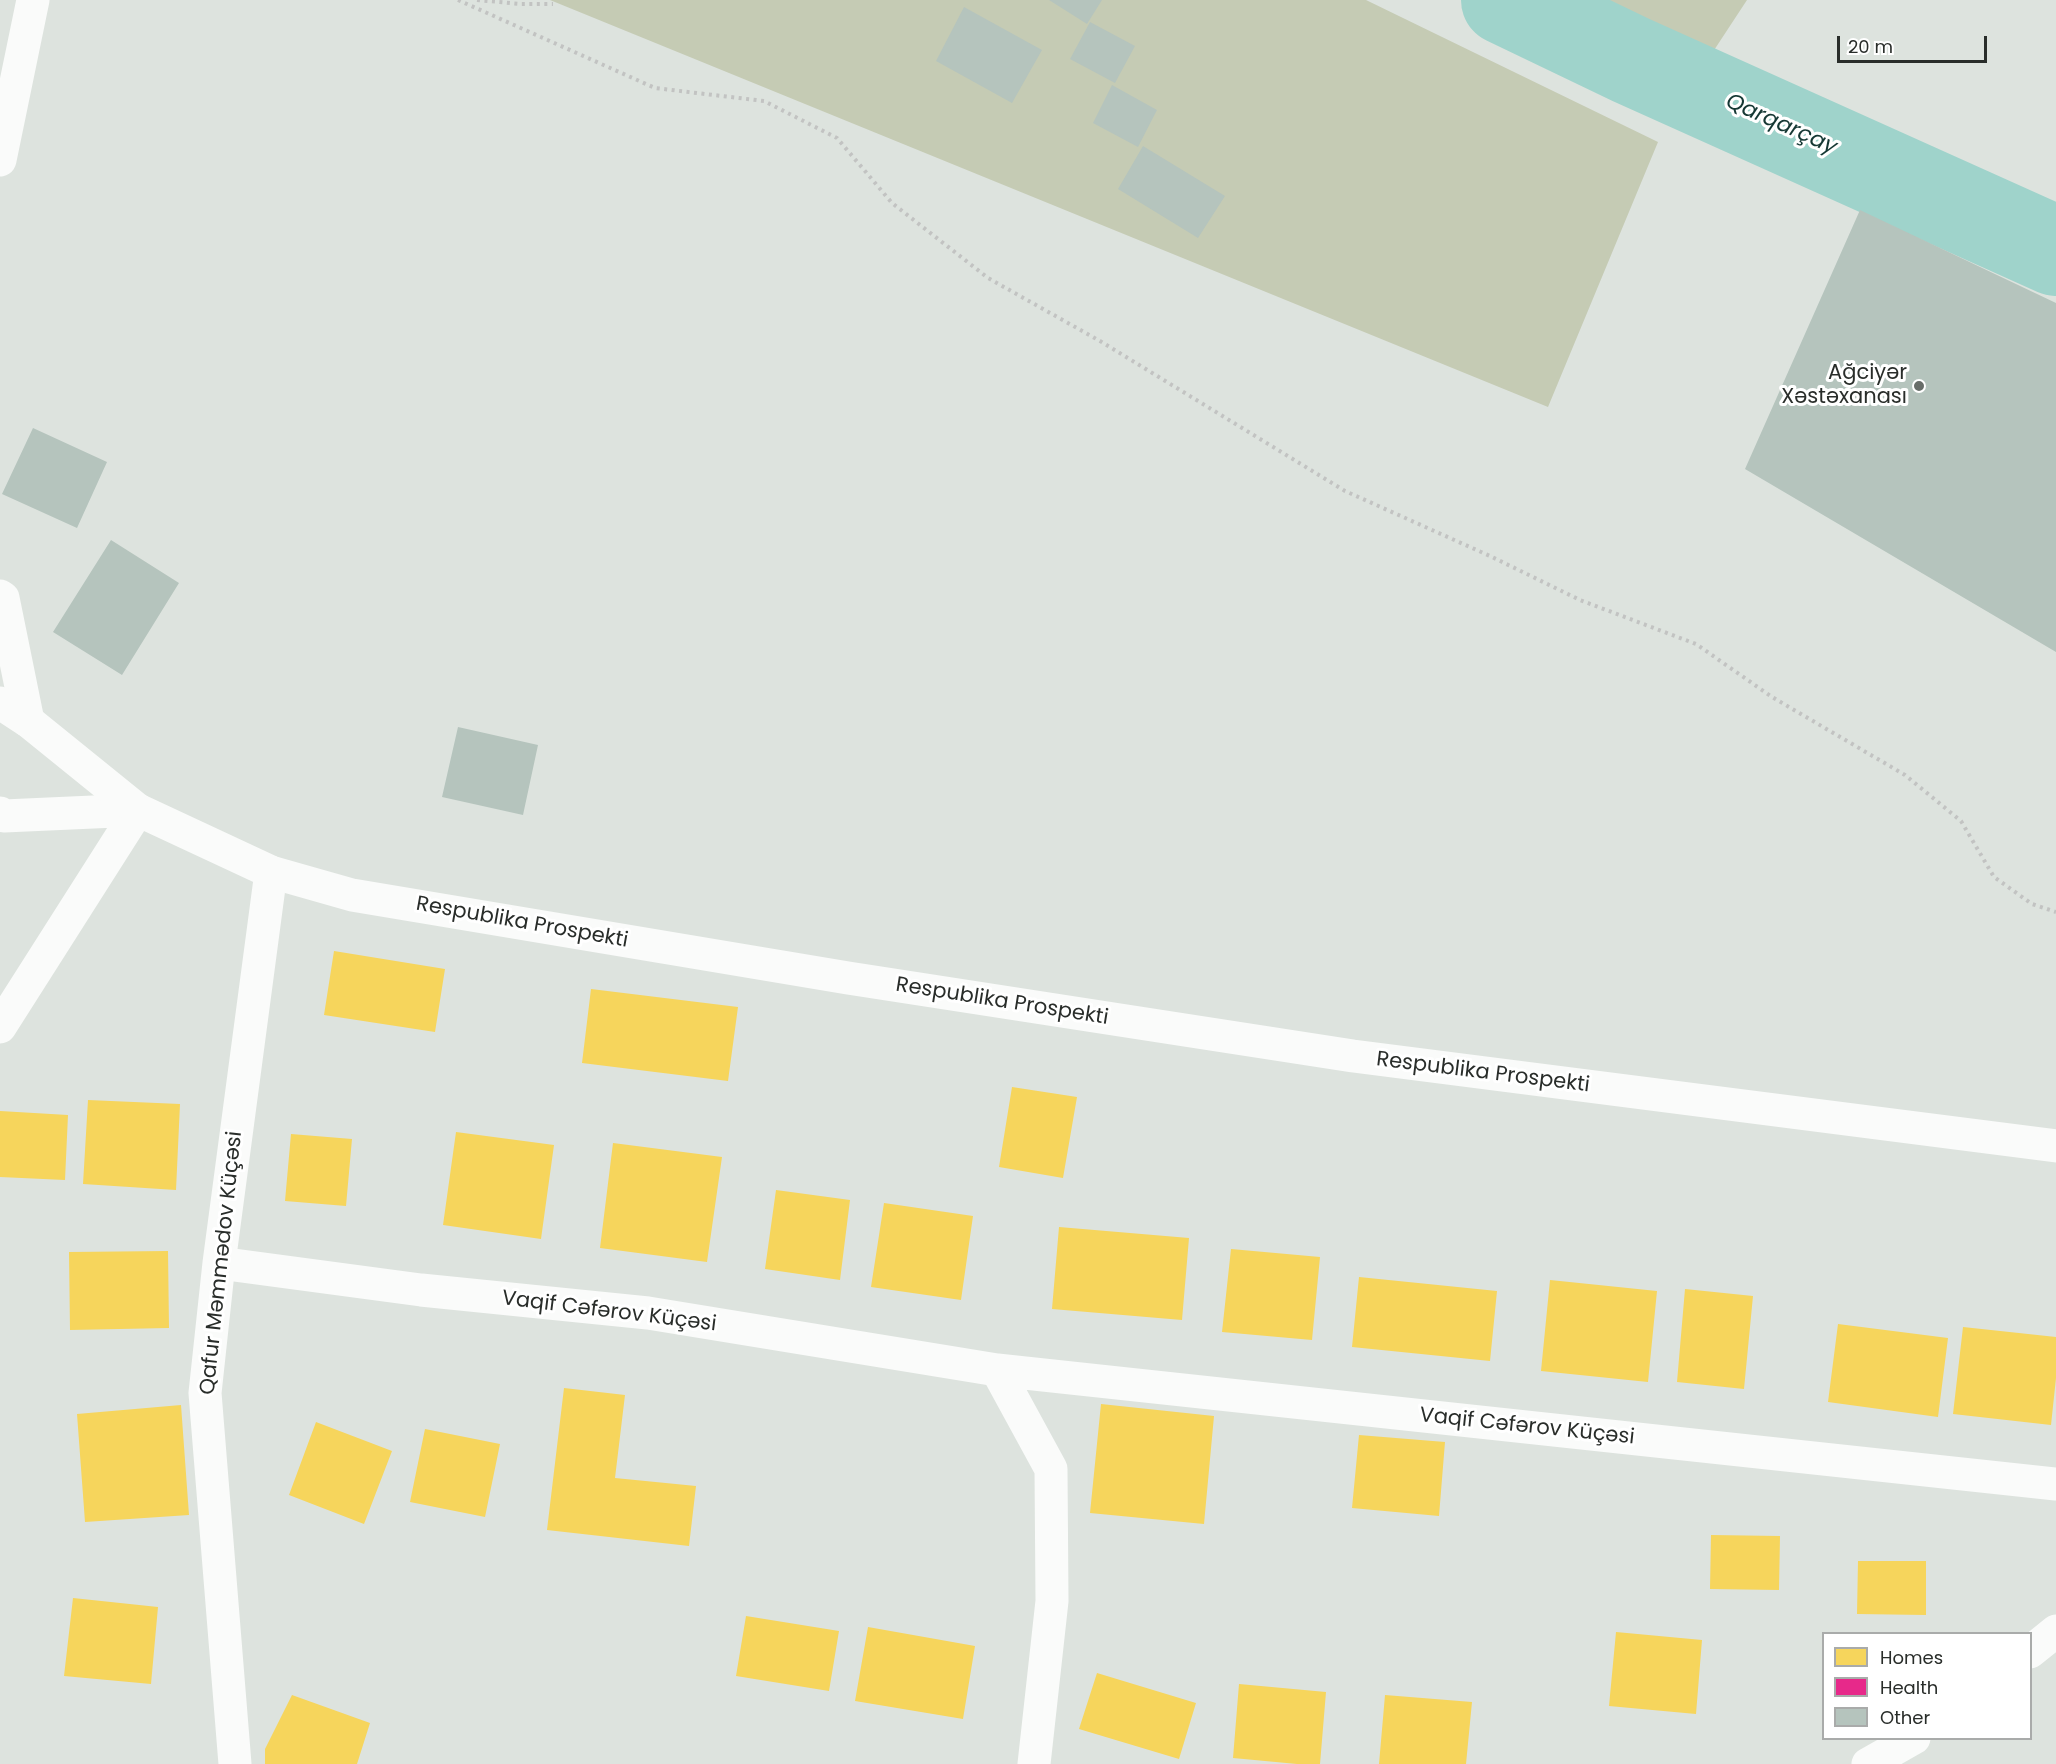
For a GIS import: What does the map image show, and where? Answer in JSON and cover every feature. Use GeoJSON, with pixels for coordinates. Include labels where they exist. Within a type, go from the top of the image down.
{"type":"FeatureCollection","features":[{"type":"Feature","properties":{"kind":"street"},"geometry":{"type":"LineString","coordinates":[[0,160],[33,0]]}},
{"type":"Feature","properties":{"kind":"street"},"geometry":{"type":"LineString","coordinates":[[0,596],[3,598],[28,721]]}},
{"type":"Feature","properties":{"kind":"street","name":"Respublika Prospekti"},"geometry":{"type":"LineString","coordinates":[[0,703],[28,721],[138,810],[271,872],[352,895],[848,978],[1294,1047],[2056,1146]]}},
{"type":"Feature","properties":{"kind":"street"},"geometry":{"type":"LineString","coordinates":[[1,817],[138,810]]}},
{"type":"Feature","properties":{"kind":"street"},"geometry":{"type":"LineString","coordinates":[[0,1027],[138,810]]}},
{"type":"Feature","properties":{"kind":"street","name":"Qafur Məmmədov Küçəsi"},"geometry":{"type":"LineString","coordinates":[[236,1764],[205,1393],[219,1263],[271,872]]}},
{"type":"Feature","properties":{"kind":"street","name":"Vaqif Cəfərov Küçəsi"},"geometry":{"type":"LineString","coordinates":[[219,1263],[421,1290],[648,1313],[997,1370],[2056,1484]]}},
{"type":"Feature","properties":{"kind":"street"},"geometry":{"type":"LineString","coordinates":[[997,1370],[1051,1468],[1053,1601],[1034,1764]]}},
{"type":"Feature","properties":{"kind":"street"},"geometry":{"type":"LineString","coordinates":[[2032,1651],[2056,1631]]}},
{"type":"Feature","properties":{"kind":"street"},"geometry":{"type":"LineString","coordinates":[[1868,1764],[1910,1740]]}},
{"type":"Feature","properties":{"kind":"path"},"geometry":{"type":"LineString","coordinates":[[458,0],[655,88],[764,101],[837,138],[892,203],[988,278],[1100,341],[1345,491],[1490,556],[1580,600],[1696,644],[1773,697],[1905,776],[1961,821],[1994,877],[2032,904],[2056,912]]}},
{"type":"Feature","properties":{"kind":"path"},"geometry":{"type":"LineString","coordinates":[[477,0],[553,4]]}},
{"type":"Feature","properties":{"kind":"green space"},"geometry":{"type":"Polygon","coordinates":[[[550,0],[1366,0],[1658,142],[1548,407],[550,0]]]}},
{"type":"Feature","properties":{"kind":"green space"},"geometry":{"type":"Polygon","coordinates":[[[1561,0],[1747,0],[1701,70],[1561,0]]]}},
{"type":"Feature","properties":{"kind":"building: Homes"},"geometry":{"type":"Polygon","coordinates":[[[334,951],[445,969],[435,1032],[324,1015],[334,951]]]}},
{"type":"Feature","properties":{"kind":"building: Homes"},"geometry":{"type":"Polygon","coordinates":[[[591,989],[738,1007],[728,1081],[582,1063],[591,989]]]}},
{"type":"Feature","properties":{"kind":"building: Homes"},"geometry":{"type":"Polygon","coordinates":[[[1012,1087],[1077,1097],[1063,1178],[999,1167],[1012,1087]]]}},
{"type":"Feature","properties":{"kind":"building: Homes"},"geometry":{"type":"Polygon","coordinates":[[[88,1100],[180,1104],[176,1190],[83,1184],[88,1100]]]}},
{"type":"Feature","properties":{"kind":"building: Homes"},"geometry":{"type":"Polygon","coordinates":[[[0,1111],[68,1115],[65,1180],[0,1177],[0,1111]]]}},
{"type":"Feature","properties":{"kind":"building: Homes"},"geometry":{"type":"Polygon","coordinates":[[[456,1132],[554,1145],[541,1239],[443,1225],[456,1132]]]}},
{"type":"Feature","properties":{"kind":"building: Homes"},"geometry":{"type":"Polygon","coordinates":[[[291,1134],[352,1139],[346,1206],[285,1201],[291,1134]]]}},
{"type":"Feature","properties":{"kind":"building: Homes"},"geometry":{"type":"Polygon","coordinates":[[[613,1143],[722,1157],[707,1262],[600,1248],[613,1143]]]}},
{"type":"Feature","properties":{"kind":"building: Homes"},"geometry":{"type":"Polygon","coordinates":[[[776,1190],[850,1200],[840,1280],[765,1269],[776,1190]]]}},
{"type":"Feature","properties":{"kind":"building: Homes"},"geometry":{"type":"Polygon","coordinates":[[[884,1203],[973,1216],[961,1300],[871,1287],[884,1203]]]}},
{"type":"Feature","properties":{"kind":"building: Homes"},"geometry":{"type":"Polygon","coordinates":[[[1059,1227],[1189,1238],[1182,1320],[1052,1309],[1059,1227]]]}},
{"type":"Feature","properties":{"kind":"building: Homes"},"geometry":{"type":"Polygon","coordinates":[[[1231,1249],[1320,1257],[1312,1340],[1222,1332],[1231,1249]]]}},
{"type":"Feature","properties":{"kind":"building: Homes"},"geometry":{"type":"Polygon","coordinates":[[[168,1251],[169,1328],[70,1330],[69,1252],[168,1251]]]}},
{"type":"Feature","properties":{"kind":"building: Homes"},"geometry":{"type":"Polygon","coordinates":[[[1359,1277],[1497,1291],[1490,1361],[1352,1347],[1359,1277]]]}},
{"type":"Feature","properties":{"kind":"building: Homes"},"geometry":{"type":"Polygon","coordinates":[[[1550,1280],[1657,1291],[1648,1382],[1541,1371],[1550,1280]]]}},
{"type":"Feature","properties":{"kind":"building: Homes"},"geometry":{"type":"Polygon","coordinates":[[[1685,1289],[1753,1296],[1744,1389],[1677,1382],[1685,1289]]]}},
{"type":"Feature","properties":{"kind":"building: Homes"},"geometry":{"type":"Polygon","coordinates":[[[1838,1324],[1948,1338],[1938,1417],[1828,1402],[1838,1324]]]}},
{"type":"Feature","properties":{"kind":"building: Homes"},"geometry":{"type":"Polygon","coordinates":[[[1963,1327],[2056,1337],[2056,1378],[2051,1425],[1953,1414],[1963,1327]]]}},
{"type":"Feature","properties":{"kind":"building: Homes"},"geometry":{"type":"Polygon","coordinates":[[[564,1388],[625,1395],[615,1478],[696,1486],[689,1546],[547,1530],[564,1388]]]}},
{"type":"Feature","properties":{"kind":"building: Homes"},"geometry":{"type":"Polygon","coordinates":[[[1101,1404],[1214,1416],[1204,1524],[1090,1513],[1101,1404]]]}},
{"type":"Feature","properties":{"kind":"building: Homes"},"geometry":{"type":"Polygon","coordinates":[[[181,1405],[189,1515],[85,1522],[77,1414],[181,1405]]]}},
{"type":"Feature","properties":{"kind":"building: Homes"},"geometry":{"type":"Polygon","coordinates":[[[316,1422],[392,1451],[364,1524],[289,1495],[316,1422]]]}},
{"type":"Feature","properties":{"kind":"building: Homes"},"geometry":{"type":"Polygon","coordinates":[[[425,1429],[500,1444],[485,1517],[410,1502],[425,1429]]]}},
{"type":"Feature","properties":{"kind":"building: Homes"},"geometry":{"type":"Polygon","coordinates":[[[1359,1435],[1445,1442],[1439,1516],[1352,1508],[1359,1435]]]}},
{"type":"Feature","properties":{"kind":"building: Homes"},"geometry":{"type":"Polygon","coordinates":[[[1711,1535],[1780,1536],[1779,1590],[1710,1589],[1711,1535]]]}},
{"type":"Feature","properties":{"kind":"building: Homes"},"geometry":{"type":"Polygon","coordinates":[[[1858,1561],[1926,1561],[1926,1615],[1857,1614],[1858,1561]]]}},
{"type":"Feature","properties":{"kind":"building: Homes"},"geometry":{"type":"Polygon","coordinates":[[[73,1598],[158,1607],[151,1684],[64,1676],[73,1598]]]}},
{"type":"Feature","properties":{"kind":"building: Homes"},"geometry":{"type":"Polygon","coordinates":[[[746,1616],[839,1631],[829,1691],[736,1676],[746,1616]]]}},
{"type":"Feature","properties":{"kind":"building: Homes"},"geometry":{"type":"Polygon","coordinates":[[[868,1627],[975,1646],[963,1719],[855,1701],[868,1627]]]}},
{"type":"Feature","properties":{"kind":"building: Homes"},"geometry":{"type":"Polygon","coordinates":[[[1616,1632],[1702,1640],[1696,1714],[1609,1706],[1616,1632]]]}},
{"type":"Feature","properties":{"kind":"building: Homes"},"geometry":{"type":"Polygon","coordinates":[[[1097,1673],[1196,1703],[1179,1759],[1079,1729],[1097,1673]]]}},
{"type":"Feature","properties":{"kind":"building: Homes"},"geometry":{"type":"Polygon","coordinates":[[[1239,1684],[1326,1692],[1320,1764],[1233,1758],[1239,1684]]]}},
{"type":"Feature","properties":{"kind":"building: Homes"},"geometry":{"type":"Polygon","coordinates":[[[292,1695],[370,1723],[357,1764],[265,1764],[265,1749],[292,1695]]]}},
{"type":"Feature","properties":{"kind":"building: Homes"},"geometry":{"type":"Polygon","coordinates":[[[1385,1695],[1472,1702],[1466,1764],[1379,1764],[1385,1695]]]}},
{"type":"Feature","properties":{"kind":"building: Health"},"geometry":{"type":"Polygon","coordinates":[[[2056,462],[2056,567],[2013,543],[2056,462]]]}},
{"type":"Feature","properties":{"kind":"building: Other"},"geometry":{"type":"Polygon","coordinates":[[[1049,0],[1102,0],[1087,24],[1049,0]]]}},
{"type":"Feature","properties":{"kind":"building: Other"},"geometry":{"type":"Polygon","coordinates":[[[964,7],[1042,50],[1012,103],[936,61],[964,7]]]}},
{"type":"Feature","properties":{"kind":"building: Other"},"geometry":{"type":"Polygon","coordinates":[[[1090,22],[1135,46],[1115,83],[1070,59],[1090,22]]]}},
{"type":"Feature","properties":{"kind":"building: Other"},"geometry":{"type":"Polygon","coordinates":[[[1112,85],[1157,110],[1138,147],[1093,123],[1112,85]]]}},
{"type":"Feature","properties":{"kind":"building: Other"},"geometry":{"type":"Polygon","coordinates":[[[1143,146],[1225,196],[1198,238],[1118,189],[1143,146]]]}},
{"type":"Feature","properties":{"kind":"building: Other","name":"Ağciyər Xəstəxanası"},"geometry":{"type":"Polygon","coordinates":[[[1860,210],[2056,303],[2056,652],[1745,469],[1860,210]]]}},
{"type":"Feature","properties":{"kind":"building: Other"},"geometry":{"type":"Polygon","coordinates":[[[33,428],[107,462],[77,528],[2,494],[33,428]]]}},
{"type":"Feature","properties":{"kind":"building: Other"},"geometry":{"type":"Polygon","coordinates":[[[111,540],[179,583],[122,675],[53,632],[111,540]]]}},
{"type":"Feature","properties":{"kind":"building: Other"},"geometry":{"type":"Polygon","coordinates":[[[458,727],[538,745],[523,815],[442,797],[458,727]]]}},
{"type":"Feature","properties":{"kind":"waterway","name":"Qarqarçay"},"geometry":{"type":"LineString","coordinates":[[1506,0],[1631,60],[2056,251]]}},
{"type":"Feature","properties":{"kind":"place","name":"Ağciyər Xəstəxanası"},"geometry":{"type":"Point","coordinates":[1919,386]}}]}
